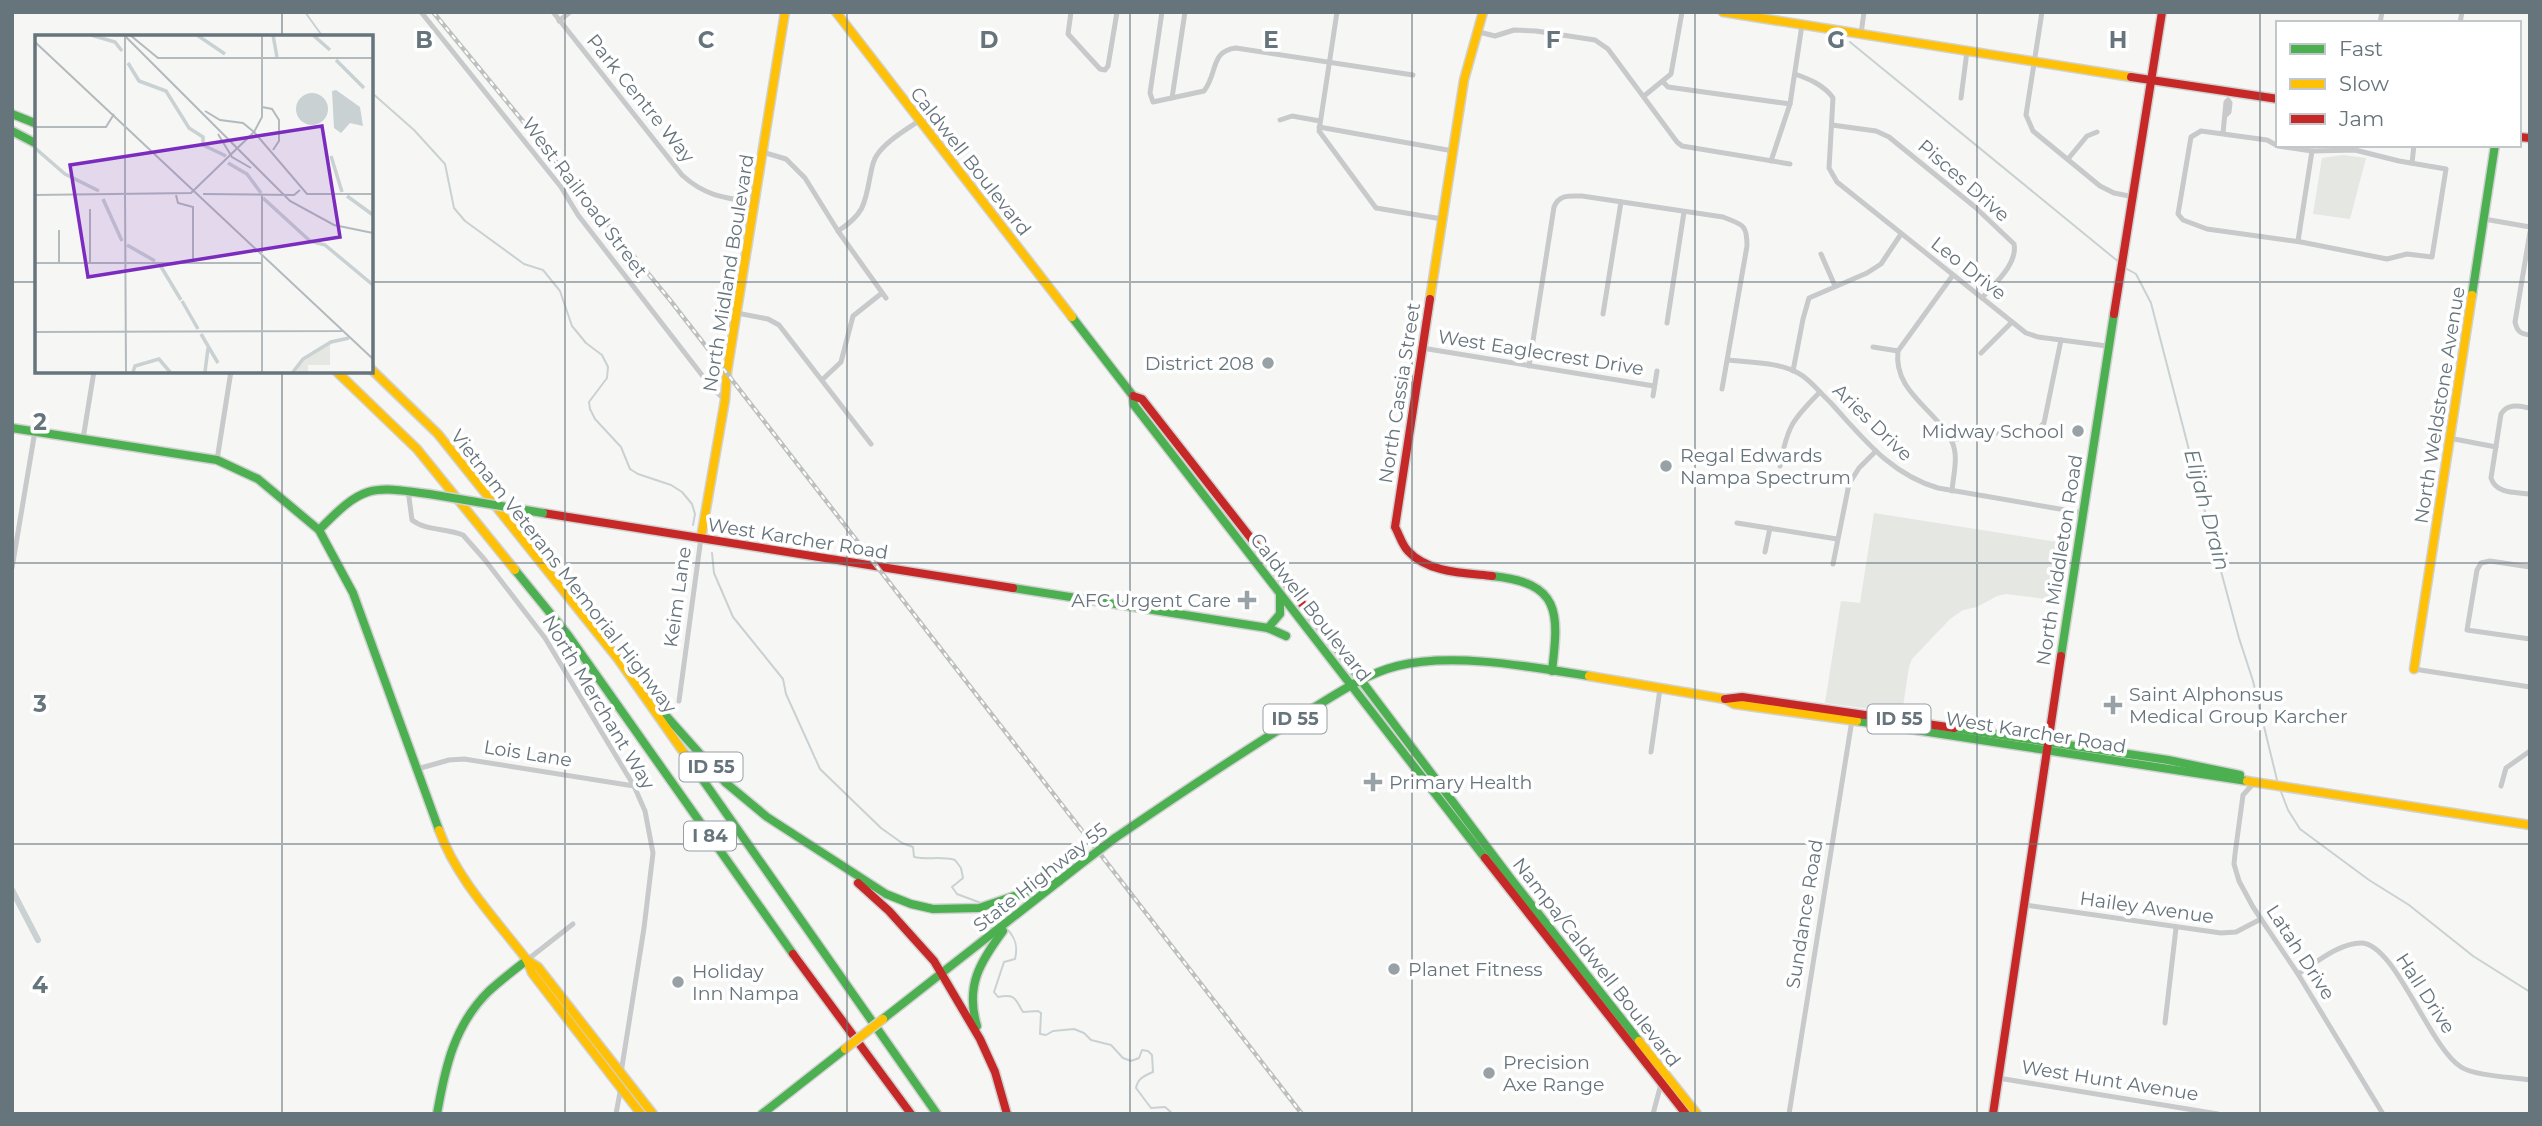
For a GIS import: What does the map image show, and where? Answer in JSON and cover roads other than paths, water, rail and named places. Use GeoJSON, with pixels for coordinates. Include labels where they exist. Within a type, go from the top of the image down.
{"type":"FeatureCollection","features":[{"type":"Feature","properties":{"kind":"main road","name":"North Midland Boulevard"},"geometry":{"type":"LineString","coordinates":[[701,538],[785,12]]}},
{"type":"Feature","properties":{"kind":"main road","name":"Caldwell Boulevard"},"geometry":{"type":"LineString","coordinates":[[836,12],[1133,396],[1134,405],[1470,832]]}},
{"type":"Feature","properties":{"kind":"main road","name":"North Cassia Street"},"geometry":{"type":"LineString","coordinates":[[1483,12],[1467,68],[1395,527],[1397,537],[1407,553],[1424,565],[1535,585],[1551,602],[1556,616],[1557,635],[1552,671]]}},
{"type":"Feature","properties":{"kind":"main road"},"geometry":{"type":"LineString","coordinates":[[1723,12],[1769,16],[1802,25],[2276,99]]}},
{"type":"Feature","properties":{"kind":"main road","name":"North Middleton Road"},"geometry":{"type":"LineString","coordinates":[[1993,1114],[2107,346],[2124,261],[2162,12]]}},
{"type":"Feature","properties":{"kind":"main road"},"geometry":{"type":"LineString","coordinates":[[12,114],[35,123]]}},
{"type":"Feature","properties":{"kind":"main road"},"geometry":{"type":"LineString","coordinates":[[12,131],[35,143]]}},
{"type":"Feature","properties":{"kind":"main road","name":"North Weldstone Avenue"},"geometry":{"type":"LineString","coordinates":[[2414,669],[2496,147]]}},
{"type":"Feature","properties":{"kind":"main road","name":"Vietnam Veterans Memorial Highway"},"geometry":{"type":"LineString","coordinates":[[373,371],[438,434],[618,659],[937,1114]]}},
{"type":"Feature","properties":{"kind":"main road","name":"Vietnam Veterans Memorial Highway"},"geometry":{"type":"LineString","coordinates":[[338,373],[417,449],[568,635],[770,922],[909,1111]]}},
{"type":"Feature","properties":{"kind":"main road","name":"Caldwell Boulevard"},"geometry":{"type":"LineString","coordinates":[[1133,396],[1142,399],[1362,680],[1470,832]]}},
{"type":"Feature","properties":{"kind":"main road"},"geometry":{"type":"LineString","coordinates":[[12,428],[217,460],[258,479],[319,530],[353,593],[443,845],[474,892],[527,960],[538,967],[653,1114]]}},
{"type":"Feature","properties":{"kind":"main road","name":"West Karcher Road"},"geometry":{"type":"LineString","coordinates":[[319,530],[358,493],[367,488],[383,486],[1268,628],[1286,636]]}},
{"type":"Feature","properties":{"kind":"main road"},"geometry":{"type":"LineString","coordinates":[[1268,628],[1279,615],[1282,605],[1279,591]]}},
{"type":"Feature","properties":{"kind":"main road","name":"ID 55"},"geometry":{"type":"LineString","coordinates":[[618,659],[726,783],[768,817],[886,894],[933,909],[979,908],[1059,881]]}},
{"type":"Feature","properties":{"kind":"main road","name":"West Karcher Road"},"geometry":{"type":"LineString","coordinates":[[1352,685],[1396,666],[1438,660],[1467,661],[1552,671],[1725,699],[1734,704],[2168,760],[2253,778],[2259,783]]}},
{"type":"Feature","properties":{"kind":"main road","name":"State Highway 55"},"geometry":{"type":"LineString","coordinates":[[762,1114],[1115,838],[1238,754],[1352,685]]}},
{"type":"Feature","properties":{"kind":"main road","name":"West Karcher Road"},"geometry":{"type":"LineString","coordinates":[[1725,699],[1735,696],[1750,698],[2232,779],[2530,825]]}},
{"type":"Feature","properties":{"kind":"main road"},"geometry":{"type":"LineString","coordinates":[[768,817],[859,884],[889,911],[934,961],[980,1039],[1009,1114]]}},
{"type":"Feature","properties":{"kind":"main road","name":"Nampa/Caldwell Boulevard"},"geometry":{"type":"LineString","coordinates":[[1470,832],[1664,1079],[1697,1114]]}},
{"type":"Feature","properties":{"kind":"main road"},"geometry":{"type":"LineString","coordinates":[[1009,1114],[998,1071],[976,1022],[971,992],[980,963],[1012,920]]}},
{"type":"Feature","properties":{"kind":"main road"},"geometry":{"type":"LineString","coordinates":[[527,960],[531,973],[641,1114]]}},
{"type":"Feature","properties":{"kind":"main road"},"geometry":{"type":"LineString","coordinates":[[437,1114],[445,1066],[463,1021],[486,993],[527,960]]}},
{"type":"Feature","properties":{"kind":"main road"},"geometry":{"type":"LineString","coordinates":[[586,1043],[592,1044],[613,1070],[621,1073]]}},
{"type":"Feature","properties":{"kind":"main road","name":"Nampa/Caldwell Boulevard"},"geometry":{"type":"LineString","coordinates":[[1664,1079],[1686,1114]]}},
{"type":"Feature","properties":{"kind":"street","name":"West Railroad Street"},"geometry":{"type":"LineString","coordinates":[[421,12],[561,187],[578,215],[664,326],[725,400]]}},
{"type":"Feature","properties":{"kind":"street","name":"Park Centre Way"},"geometry":{"type":"LineString","coordinates":[[552,12],[678,171],[698,189],[716,196],[754,202]]}},
{"type":"Feature","properties":{"kind":"street"},"geometry":{"type":"LineString","coordinates":[[559,21],[570,12]]}},
{"type":"Feature","properties":{"kind":"street"},"geometry":{"type":"LineString","coordinates":[[1070,12],[1068,34],[1100,69],[1105,70],[1108,66],[1117,12]]}},
{"type":"Feature","properties":{"kind":"street"},"geometry":{"type":"LineString","coordinates":[[1162,12],[1150,98],[1153,102],[1204,91],[1211,83],[1218,56],[1225,49],[1236,48],[1413,75]]}},
{"type":"Feature","properties":{"kind":"street"},"geometry":{"type":"LineString","coordinates":[[1172,99],[1185,12]]}},
{"type":"Feature","properties":{"kind":"street"},"geometry":{"type":"LineString","coordinates":[[1337,12],[1320,124],[1322,138],[1376,208],[1443,219]]}},
{"type":"Feature","properties":{"kind":"street"},"geometry":{"type":"LineString","coordinates":[[1644,96],[1673,71],[1682,12]]}},
{"type":"Feature","properties":{"kind":"street"},"geometry":{"type":"LineString","coordinates":[[1861,34],[1864,12]]}},
{"type":"Feature","properties":{"kind":"street"},"geometry":{"type":"LineString","coordinates":[[2042,12],[2027,122],[2033,131],[2100,186],[2114,193],[2134,197]]}},
{"type":"Feature","properties":{"kind":"street"},"geometry":{"type":"LineString","coordinates":[[1771,161],[1790,104],[1802,25]]}},
{"type":"Feature","properties":{"kind":"street"},"geometry":{"type":"LineString","coordinates":[[1479,32],[1495,36],[1522,29],[1595,40],[1608,48],[1682,146],[1790,163]]}},
{"type":"Feature","properties":{"kind":"street"},"geometry":{"type":"LineString","coordinates":[[1961,98],[1967,51]]}},
{"type":"Feature","properties":{"kind":"street"},"geometry":{"type":"LineString","coordinates":[[1795,74],[1828,91],[1833,98],[1829,168],[1831,175],[1824,181]]}},
{"type":"Feature","properties":{"kind":"street"},"geometry":{"type":"LineString","coordinates":[[1663,82],[1668,87],[1790,104]]}},
{"type":"Feature","properties":{"kind":"street"},"geometry":{"type":"LineString","coordinates":[[2223,133],[2229,112],[2230,90]]}},
{"type":"Feature","properties":{"kind":"street"},"geometry":{"type":"LineString","coordinates":[[1280,120],[1292,116],[1453,151]]}},
{"type":"Feature","properties":{"kind":"street"},"geometry":{"type":"LineString","coordinates":[[838,231],[854,220],[864,206],[875,158],[881,150],[920,120]]}},
{"type":"Feature","properties":{"kind":"street","name":"Pisces Drive"},"geometry":{"type":"LineString","coordinates":[[1832,125],[1876,131],[1889,137],[1975,207],[2014,244],[2012,260],[1982,298]]}},
{"type":"Feature","properties":{"kind":"street"},"geometry":{"type":"LineString","coordinates":[[2276,145],[2267,140],[2223,133],[2201,131],[2191,137],[2178,214],[2183,220],[2207,229],[2298,241],[2387,259],[2407,254],[2432,257],[2446,169],[2355,150],[2312,151],[2285,147]]}},
{"type":"Feature","properties":{"kind":"street"},"geometry":{"type":"LineString","coordinates":[[2068,159],[2087,136],[2097,132]]}},
{"type":"Feature","properties":{"kind":"street"},"geometry":{"type":"LineString","coordinates":[[2412,163],[2414,147]]}},
{"type":"Feature","properties":{"kind":"street"},"geometry":{"type":"LineString","coordinates":[[2298,241],[2312,151]]}},
{"type":"Feature","properties":{"kind":"street"},"geometry":{"type":"LineString","coordinates":[[762,152],[786,159],[797,169],[884,295],[853,316],[841,362],[822,380]]}},
{"type":"Feature","properties":{"kind":"street","name":"Leo Drive"},"geometry":{"type":"LineString","coordinates":[[1831,175],[2026,333],[2107,346]]}},
{"type":"Feature","properties":{"kind":"street"},"geometry":{"type":"LineString","coordinates":[[1529,366],[1554,207],[1562,197],[1582,196],[1723,217],[1743,225],[1747,230],[1748,246],[1723,389]]}},
{"type":"Feature","properties":{"kind":"street"},"geometry":{"type":"LineString","coordinates":[[1603,314],[1621,202]]}},
{"type":"Feature","properties":{"kind":"street"},"geometry":{"type":"LineString","coordinates":[[1667,323],[1685,212]]}},
{"type":"Feature","properties":{"kind":"street"},"geometry":{"type":"LineString","coordinates":[[2484,219],[2530,229],[2527,263],[2515,322],[2522,334],[2530,335]]}},
{"type":"Feature","properties":{"kind":"street"},"geometry":{"type":"LineString","coordinates":[[1793,371],[1809,298],[1867,273],[1881,264],[1901,234]]}},
{"type":"Feature","properties":{"kind":"street"},"geometry":{"type":"LineString","coordinates":[[1821,254],[1835,286]]}},
{"type":"Feature","properties":{"kind":"street"},"geometry":{"type":"LineString","coordinates":[[1952,491],[1955,461],[1952,441],[1901,380],[1897,370],[1898,351],[1953,275]]}},
{"type":"Feature","properties":{"kind":"street"},"geometry":{"type":"LineString","coordinates":[[737,313],[768,318],[779,325],[871,444]]}},
{"type":"Feature","properties":{"kind":"street"},"geometry":{"type":"LineString","coordinates":[[1981,353],[2012,323]]}},
{"type":"Feature","properties":{"kind":"street"},"geometry":{"type":"LineString","coordinates":[[1952,441],[1975,432],[2020,434],[2039,428],[2044,423],[2061,340]]}},
{"type":"Feature","properties":{"kind":"street"},"geometry":{"type":"LineString","coordinates":[[1873,347],[1898,351]]}},
{"type":"Feature","properties":{"kind":"street","name":"West Eaglecrest Drive"},"geometry":{"type":"LineString","coordinates":[[1422,348],[1654,386]]}},
{"type":"Feature","properties":{"kind":"street","name":"Aries Drive"},"geometry":{"type":"LineString","coordinates":[[1729,360],[1782,366],[1800,374],[1876,451],[1910,478],[1952,491],[2083,513]]}},
{"type":"Feature","properties":{"kind":"street","name":"West Eaglecrest Drive"},"geometry":{"type":"LineString","coordinates":[[1654,396],[1657,371]]}},
{"type":"Feature","properties":{"kind":"street"},"geometry":{"type":"LineString","coordinates":[[83,439],[94,373]]}},
{"type":"Feature","properties":{"kind":"street"},"geometry":{"type":"LineString","coordinates":[[217,460],[232,373]]}},
{"type":"Feature","properties":{"kind":"street"},"geometry":{"type":"LineString","coordinates":[[1780,466],[1791,423],[1820,392]]}},
{"type":"Feature","properties":{"kind":"street"},"geometry":{"type":"LineString","coordinates":[[2530,408],[2514,406],[2505,408],[2501,414],[2491,478],[2499,490],[2530,494]]}},
{"type":"Feature","properties":{"kind":"street"},"geometry":{"type":"LineString","coordinates":[[2039,428],[2045,436]]}},
{"type":"Feature","properties":{"kind":"street"},"geometry":{"type":"LineString","coordinates":[[12,568],[35,431]]}},
{"type":"Feature","properties":{"kind":"street"},"geometry":{"type":"LineString","coordinates":[[2449,438],[2496,447]]}},
{"type":"Feature","properties":{"kind":"street"},"geometry":{"type":"LineString","coordinates":[[1833,564],[1849,484],[1859,468],[1876,451]]}},
{"type":"Feature","properties":{"kind":"street","name":"North Merchant Way"},"geometry":{"type":"LineString","coordinates":[[408,490],[412,520],[418,525],[463,535],[520,604],[545,638],[634,786],[646,811],[651,835],[652,872],[621,1073]]}},
{"type":"Feature","properties":{"kind":"street"},"geometry":{"type":"LineString","coordinates":[[1737,523],[1837,539]]}},
{"type":"Feature","properties":{"kind":"street"},"geometry":{"type":"LineString","coordinates":[[1765,552],[1770,528]]}},
{"type":"Feature","properties":{"kind":"street","name":"Keim Lane"},"geometry":{"type":"LineString","coordinates":[[679,701],[701,538]]}},
{"type":"Feature","properties":{"kind":"street"},"geometry":{"type":"LineString","coordinates":[[2530,567],[2490,561],[2481,563],[2477,570],[2468,630],[2530,639]]}},
{"type":"Feature","properties":{"kind":"street"},"geometry":{"type":"LineString","coordinates":[[2414,669],[2530,687]]}},
{"type":"Feature","properties":{"kind":"street"},"geometry":{"type":"LineString","coordinates":[[1651,752],[1660,689]]}},
{"type":"Feature","properties":{"kind":"street","name":"Sundance Road"},"geometry":{"type":"LineString","coordinates":[[1789,1114],[1852,720]]}},
{"type":"Feature","properties":{"kind":"street"},"geometry":{"type":"LineString","coordinates":[[2501,786],[2507,768],[2530,751]]}},
{"type":"Feature","properties":{"kind":"street","name":"Lois Lane"},"geometry":{"type":"LineString","coordinates":[[417,769],[449,760],[464,759],[634,786]]}},
{"type":"Feature","properties":{"kind":"street"},"geometry":{"type":"LineString","coordinates":[[2232,779],[2244,795],[2259,783]]}},
{"type":"Feature","properties":{"kind":"street","name":"Latah Drive"},"geometry":{"type":"LineString","coordinates":[[2244,795],[2234,864],[2239,880],[2383,1114]]}},
{"type":"Feature","properties":{"kind":"street","name":"Hailey Avenue"},"geometry":{"type":"LineString","coordinates":[[2025,905],[2176,928],[2230,933],[2261,919]]}},
{"type":"Feature","properties":{"kind":"street"},"geometry":{"type":"LineString","coordinates":[[527,960],[573,924]]}},
{"type":"Feature","properties":{"kind":"street"},"geometry":{"type":"LineString","coordinates":[[2165,1023],[2176,928]]}},
{"type":"Feature","properties":{"kind":"street","name":"Hall Drive"},"geometry":{"type":"LineString","coordinates":[[2298,974],[2340,949],[2359,943],[2369,944],[2380,951],[2441,1046],[2456,1063],[2471,1071],[2530,1080]]}},
{"type":"Feature","properties":{"kind":"street"},"geometry":{"type":"LineString","coordinates":[[1653,1114],[1664,1079]]}},
{"type":"Feature","properties":{"kind":"street","name":"West Hunt Avenue"},"geometry":{"type":"LineString","coordinates":[[1998,1079],[2218,1114]]}},
{"type":"Feature","properties":{"kind":"street"},"geometry":{"type":"LineString","coordinates":[[616,1114],[621,1087]]}},
{"type":"Feature","properties":{"kind":"waterway"},"geometry":{"type":"LineString","coordinates":[[305,12],[322,35]]}},
{"type":"Feature","properties":{"kind":"waterway","name":"Elijah Drain"},"geometry":{"type":"LineString","coordinates":[[1850,42],[2120,263]]}},
{"type":"Feature","properties":{"kind":"waterway"},"geometry":{"type":"LineString","coordinates":[[373,94],[414,130],[445,164],[454,208],[465,221],[524,264],[543,270],[560,291],[572,326],[586,343],[602,355],[608,367],[607,378],[589,402],[595,419],[621,447],[630,469],[682,492],[692,504],[695,514],[693,525]]}},
{"type":"Feature","properties":{"kind":"waterway","name":"Elijah Drain"},"geometry":{"type":"LineString","coordinates":[[2127,269],[2136,274],[2151,303],[2277,780]]}},
{"type":"Feature","properties":{"kind":"waterway"},"geometry":{"type":"LineString","coordinates":[[712,553],[714,573],[733,617],[783,679],[786,694],[820,769],[881,828],[902,843],[913,847],[914,857],[955,860],[961,868],[963,878],[952,887],[957,894],[981,903]]}},
{"type":"Feature","properties":{"kind":"waterway","name":"Elijah Drain"},"geometry":{"type":"LineString","coordinates":[[2280,789],[2288,810],[2300,829],[2369,880],[2409,905],[2473,956],[2530,992]]}},
{"type":"Feature","properties":{"kind":"waterway"},"geometry":{"type":"LineString","coordinates":[[12,890],[38,940]]}},
{"type":"Feature","properties":{"kind":"waterway"},"geometry":{"type":"LineString","coordinates":[[987,910],[1001,923]]}},
{"type":"Feature","properties":{"kind":"waterway"},"geometry":{"type":"LineString","coordinates":[[1007,929],[1014,939],[1016,955],[1015,959],[1004,962],[994,992],[998,997],[1012,997],[1023,1012],[1041,1013],[1040,1034],[1074,1029],[1091,1040],[1111,1045],[1123,1058],[1131,1061],[1139,1058],[1142,1050],[1148,1051],[1152,1055],[1153,1072],[1144,1076],[1136,1088],[1151,1108],[1165,1107],[1173,1114]]}},
{"type":"Feature","properties":{"kind":"railway"},"geometry":{"type":"LineString","coordinates":[[433,12],[670,300],[1302,1114]]}},
{"type":"Feature","properties":{"kind":"place","name":"District 208"},"geometry":{"type":"Point","coordinates":[1268,363]}},
{"type":"Feature","properties":{"kind":"place","name":"Midway School"},"geometry":{"type":"Point","coordinates":[2078,431]}},
{"type":"Feature","properties":{"kind":"place","name":"Regal Edwards Nampa Spectrum"},"geometry":{"type":"Point","coordinates":[1666,466]}},
{"type":"Feature","properties":{"kind":"place","name":"AFC Urgent Care"},"geometry":{"type":"Point","coordinates":[1247,600]}},
{"type":"Feature","properties":{"kind":"place","name":"Saint Alphonsus Medical Group Karcher"},"geometry":{"type":"Point","coordinates":[2113,705]}},
{"type":"Feature","properties":{"kind":"place","name":"Primary Health"},"geometry":{"type":"Point","coordinates":[1373,782]}},
{"type":"Feature","properties":{"kind":"place","name":"Planet Fitness"},"geometry":{"type":"Point","coordinates":[1394,969]}},
{"type":"Feature","properties":{"kind":"place","name":"Holiday Inn Nampa"},"geometry":{"type":"Point","coordinates":[678,982]}},
{"type":"Feature","properties":{"kind":"place","name":"Precision Axe Range"},"geometry":{"type":"Point","coordinates":[1489,1073]}}]}
